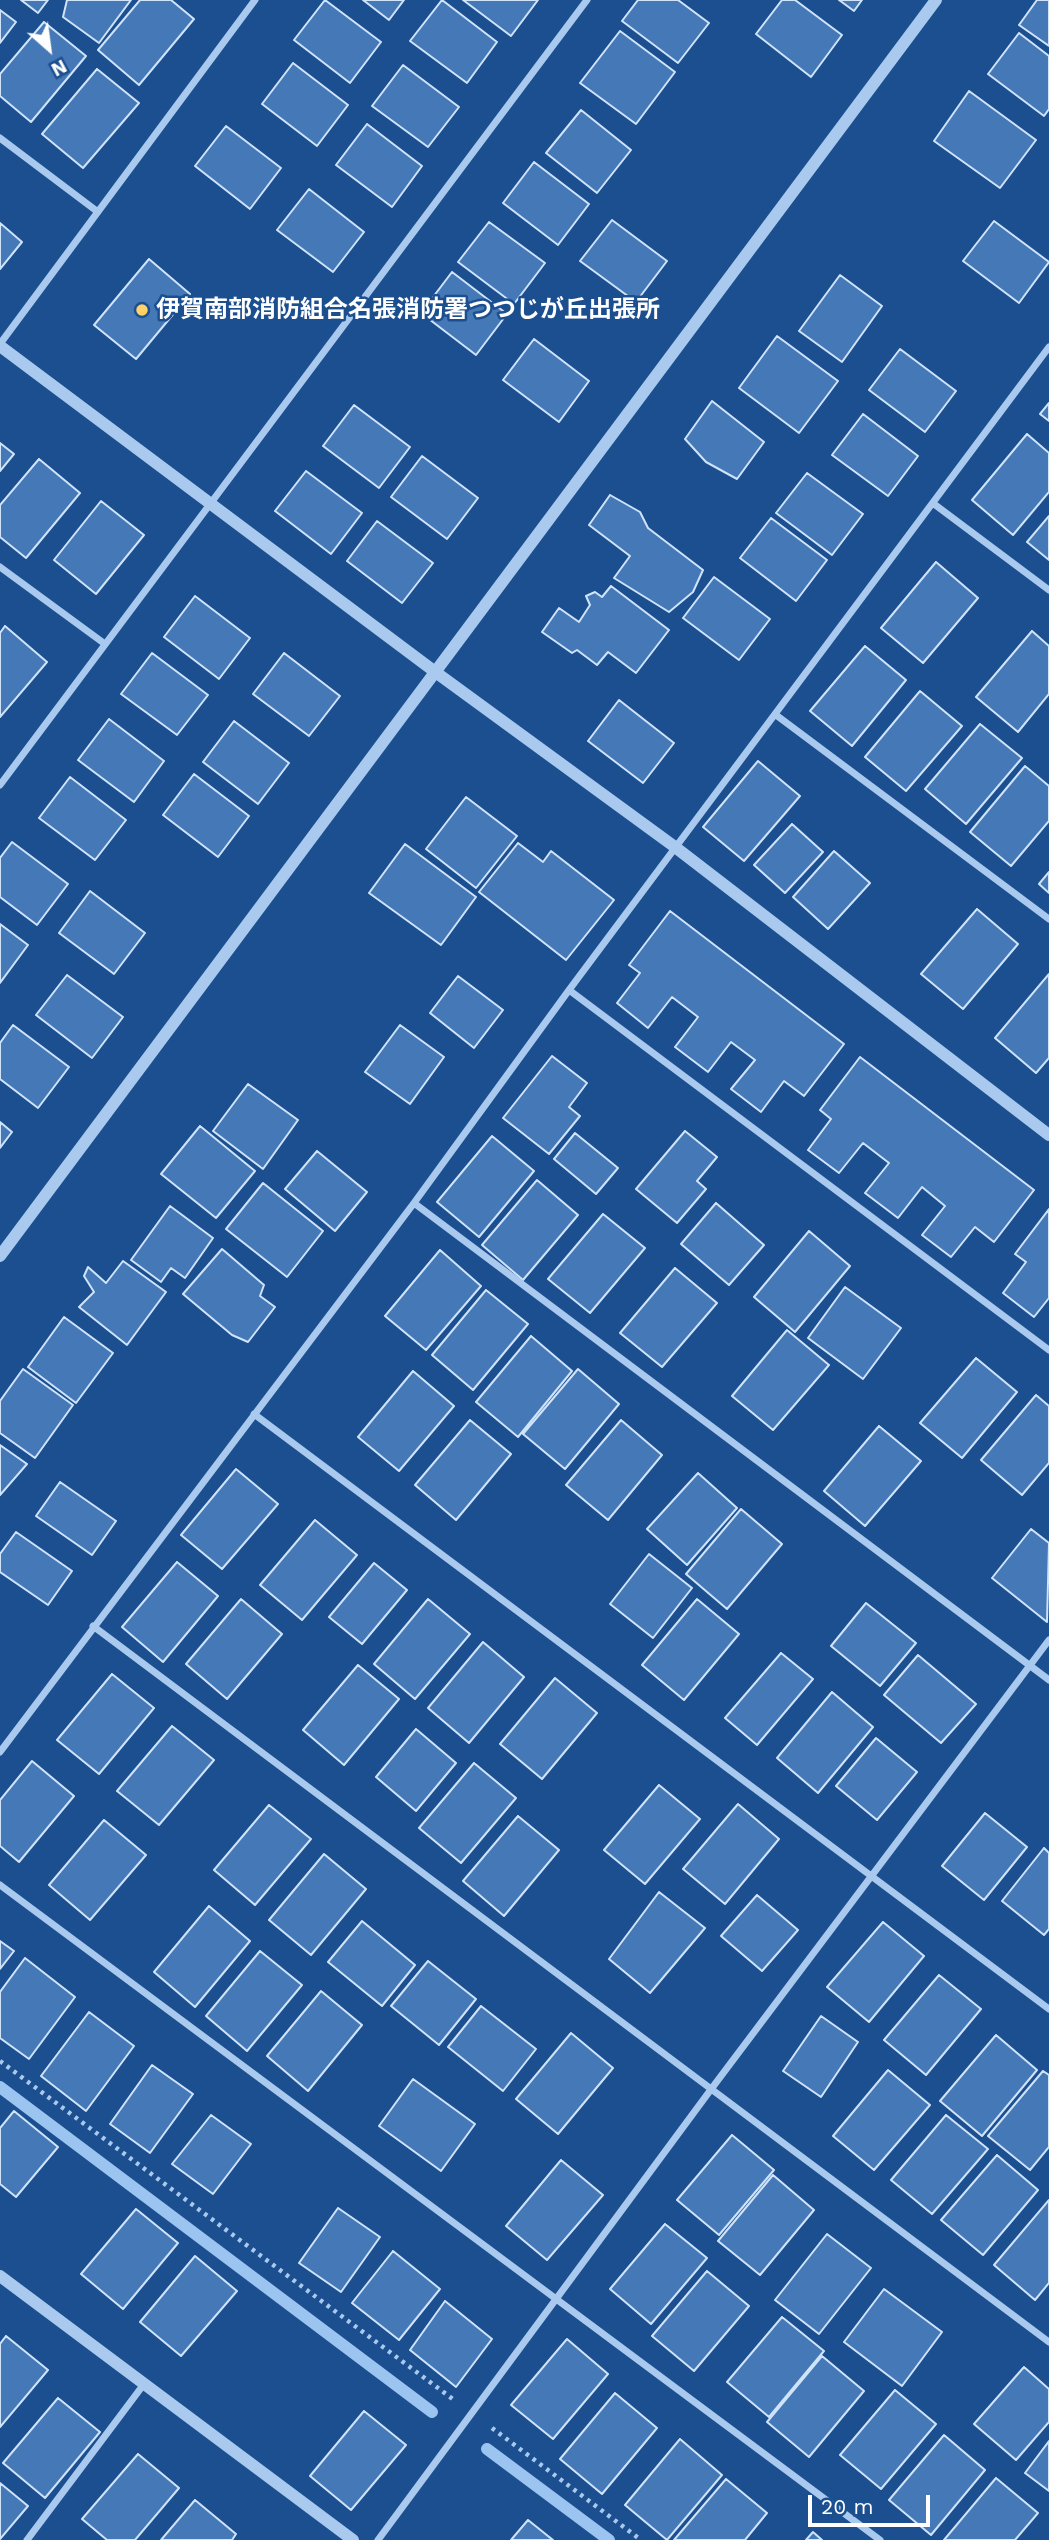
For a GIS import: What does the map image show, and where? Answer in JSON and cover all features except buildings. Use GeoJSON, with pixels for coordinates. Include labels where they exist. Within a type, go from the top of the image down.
{"type":"FeatureCollection","features":[{"type":"Feature","properties":{"kind":"street"},"geometry":{"type":"LineString","coordinates":[[255,0],[0,345],[434,671],[676,847],[1049,1135]]}},
{"type":"Feature","properties":{"kind":"street"},"geometry":{"type":"LineString","coordinates":[[0,785],[587,0]]}},
{"type":"Feature","properties":{"kind":"street"},"geometry":{"type":"LineString","coordinates":[[0,1256],[936,0]]}},
{"type":"Feature","properties":{"kind":"street"},"geometry":{"type":"LineString","coordinates":[[0,138],[98,212]]}},
{"type":"Feature","properties":{"kind":"street"},"geometry":{"type":"LineString","coordinates":[[0,1752],[414,1203],[569,990],[1049,347]]}},
{"type":"Feature","properties":{"kind":"street"},"geometry":{"type":"LineString","coordinates":[[934,504],[1049,590]]}},
{"type":"Feature","properties":{"kind":"street"},"geometry":{"type":"LineString","coordinates":[[0,567],[105,644]]}},
{"type":"Feature","properties":{"kind":"street"},"geometry":{"type":"LineString","coordinates":[[776,715],[1049,919]]}},
{"type":"Feature","properties":{"kind":"street"},"geometry":{"type":"LineString","coordinates":[[569,990],[1049,1350]]}},
{"type":"Feature","properties":{"kind":"street"},"geometry":{"type":"LineString","coordinates":[[414,1203],[1049,1680]]}},
{"type":"Feature","properties":{"kind":"street"},"geometry":{"type":"LineString","coordinates":[[254,1413],[1049,2009]]}},
{"type":"Feature","properties":{"kind":"street"},"geometry":{"type":"LineString","coordinates":[[93,1626],[1049,2342]]}},
{"type":"Feature","properties":{"kind":"street"},"geometry":{"type":"LineString","coordinates":[[378,2540],[712,2088],[1049,1640]]}},
{"type":"Feature","properties":{"kind":"street"},"geometry":{"type":"LineString","coordinates":[[0,1885],[555,2301],[880,2540]]}},
{"type":"Feature","properties":{"kind":"street"},"geometry":{"type":"LineString","coordinates":[[0,2276],[353,2540]]}},
{"type":"Feature","properties":{"kind":"street"},"geometry":{"type":"LineString","coordinates":[[27,2540],[144,2384]]}},
{"type":"Feature","properties":{"kind":"path"},"geometry":{"type":"LineString","coordinates":[[0,2061],[641,2540]]}},
{"type":"Feature","properties":{"kind":"waterway"},"geometry":{"type":"LineString","coordinates":[[0,2087],[432,2412]]}},
{"type":"Feature","properties":{"kind":"waterway"},"geometry":{"type":"LineString","coordinates":[[487,2449],[609,2540]]}},
{"type":"Feature","properties":{"kind":"place","name":"伊賀南部消防組合名張消防署つつじが丘出張所"},"geometry":{"type":"Point","coordinates":[142,310]}}]}
